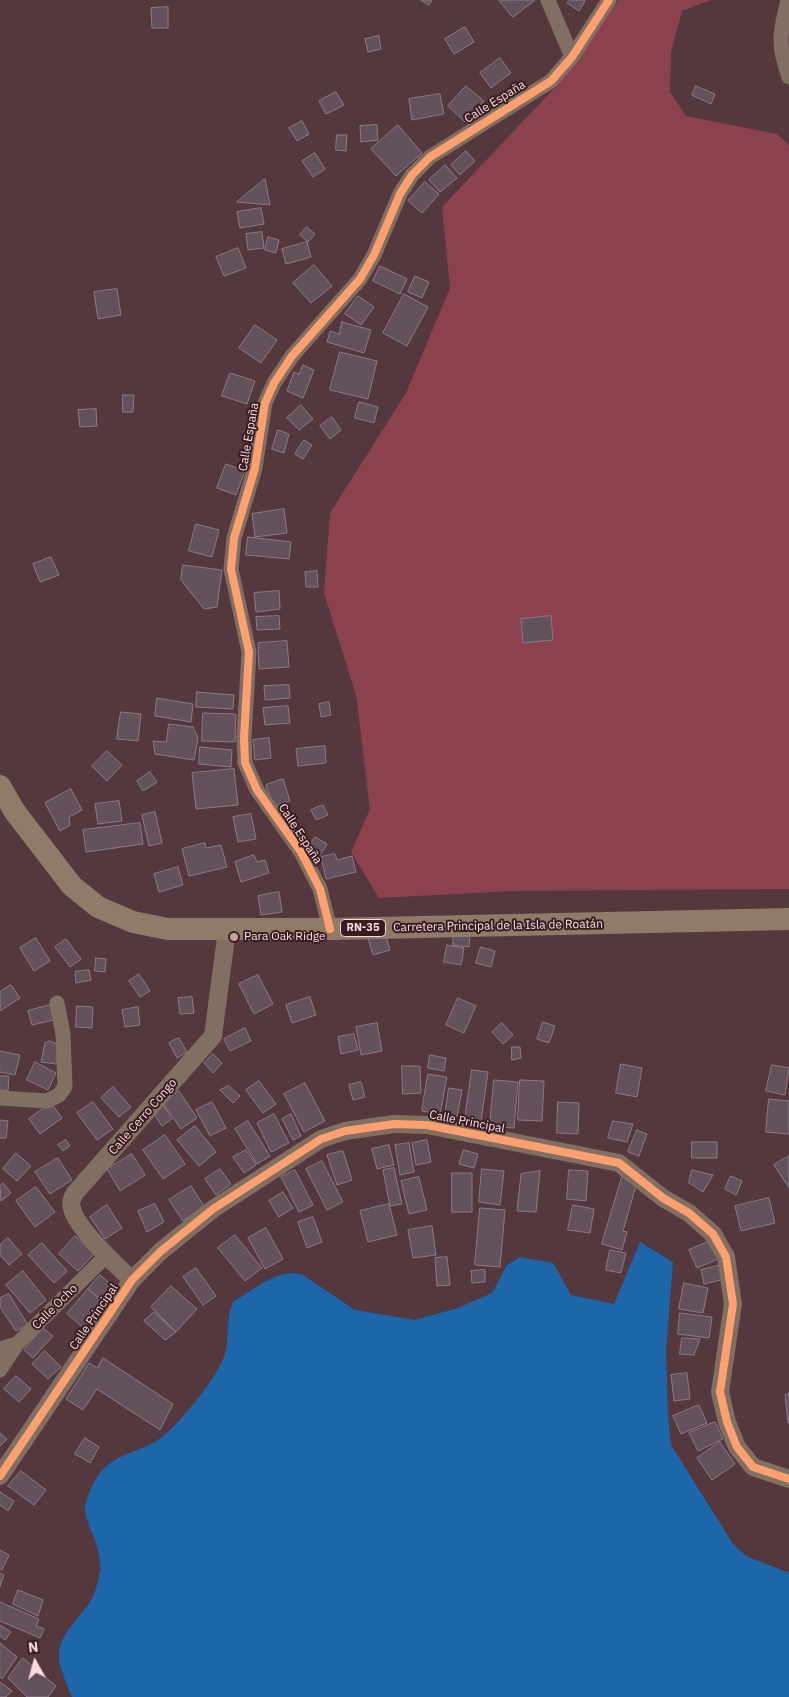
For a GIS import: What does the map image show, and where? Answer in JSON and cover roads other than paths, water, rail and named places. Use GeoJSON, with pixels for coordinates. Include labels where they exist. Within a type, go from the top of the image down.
{"type":"FeatureCollection","features":[{"type":"Feature","properties":{"kind":"main road","name":"Carretera Principal de la Isla de Roatán"},"geometry":{"type":"LineString","coordinates":[[0,786],[15,812],[72,886],[98,907],[133,922],[168,929],[330,929],[789,919]]}},
{"type":"Feature","properties":{"kind":"street"},"geometry":{"type":"LineString","coordinates":[[548,0],[572,57]]}},
{"type":"Feature","properties":{"kind":"street","name":"Calle España"},"geometry":{"type":"LineString","coordinates":[[330,929],[320,889],[301,852],[257,790],[245,763],[244,738],[249,652],[231,569],[234,538],[256,468],[265,402],[292,356],[360,279],[374,256],[400,194],[412,175],[430,157],[551,81],[572,57],[609,0]]}},
{"type":"Feature","properties":{"kind":"street"},"geometry":{"type":"LineString","coordinates":[[788,0],[779,36],[783,61],[789,77]]}},
{"type":"Feature","properties":{"kind":"street","name":"Calle Cerro Congo"},"geometry":{"type":"LineString","coordinates":[[132,1280],[106,1256],[74,1215],[71,1201],[75,1193],[213,1036],[227,930]]}},
{"type":"Feature","properties":{"kind":"street"},"geometry":{"type":"LineString","coordinates":[[0,1098],[47,1101],[60,1095],[65,1087],[63,1034],[57,1003]]}},
{"type":"Feature","properties":{"kind":"street","name":"Calle Principal"},"geometry":{"type":"LineString","coordinates":[[0,1476],[132,1280],[161,1251],[213,1209],[321,1139],[345,1131],[394,1124],[427,1125],[619,1163],[664,1198],[689,1213],[713,1234],[726,1257],[733,1304],[720,1392],[727,1422],[737,1447],[753,1467],[789,1480]]}},
{"type":"Feature","properties":{"kind":"street","name":"Calle Ocho"},"geometry":{"type":"LineString","coordinates":[[0,1349],[17,1344],[106,1256]]}},
{"type":"Feature","properties":{"kind":"street"},"geometry":{"type":"LineString","coordinates":[[0,1370],[17,1344]]}},
{"type":"Feature","properties":{"kind":"water"},"geometry":{"type":"Polygon","coordinates":[[[640,1242],[673,1262],[666,1351],[671,1445],[733,1544],[746,1556],[789,1573],[789,1697],[72,1697],[61,1669],[59,1655],[63,1638],[92,1599],[99,1578],[99,1553],[85,1514],[91,1489],[94,1482],[109,1464],[124,1455],[149,1445],[166,1434],[187,1412],[208,1385],[217,1371],[226,1350],[229,1314],[233,1302],[267,1281],[285,1274],[294,1273],[303,1275],[355,1310],[415,1320],[458,1308],[492,1293],[507,1265],[520,1257],[553,1263],[571,1295],[614,1304],[640,1242]]]}},
{"type":"Feature","properties":{"kind":"place","name":"Para Oak Ridge"},"geometry":{"type":"Point","coordinates":[234,937]}}]}
